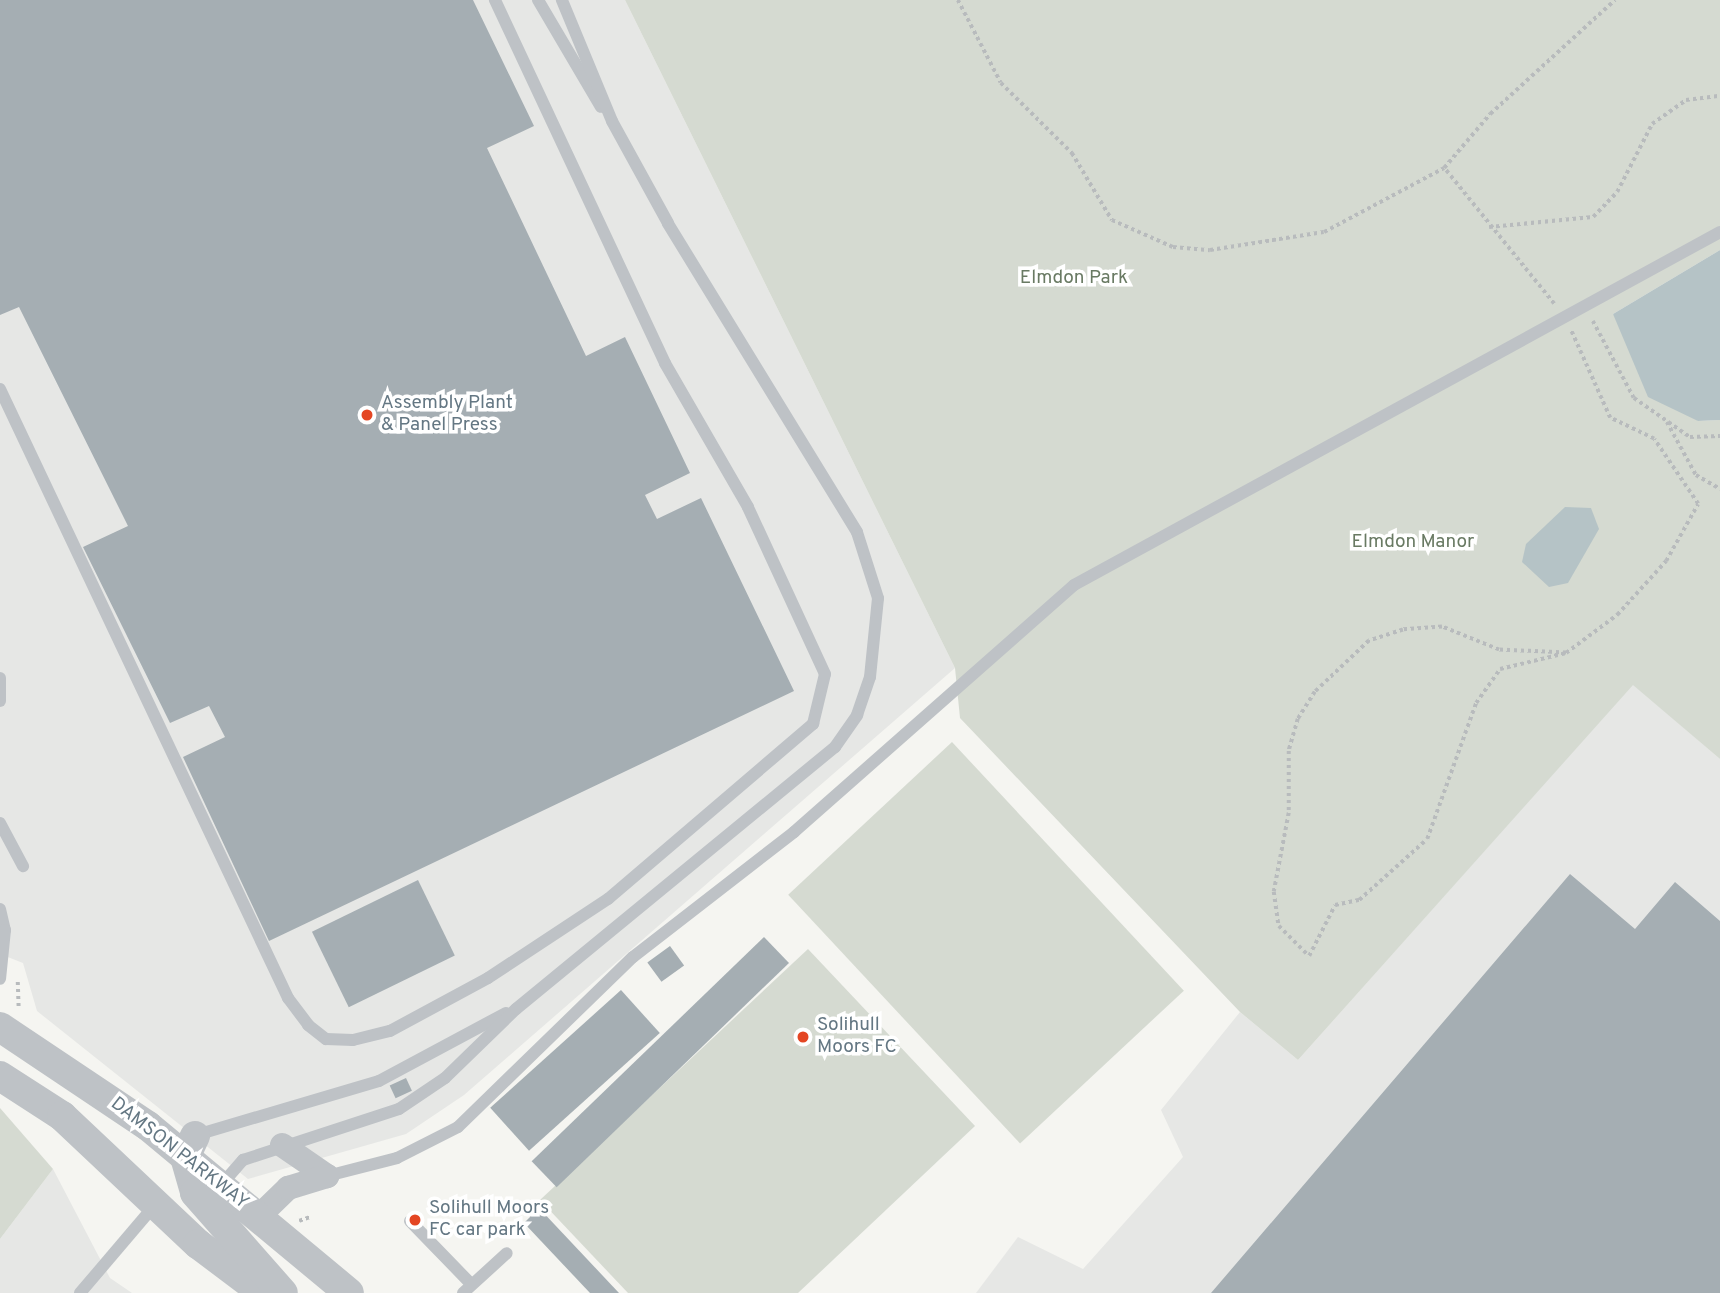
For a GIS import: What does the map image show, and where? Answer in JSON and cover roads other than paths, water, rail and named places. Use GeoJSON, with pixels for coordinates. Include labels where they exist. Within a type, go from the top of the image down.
{"type":"FeatureCollection","features":[{"type":"Feature","properties":{"kind":"street","name":"DAMSON PARKWAY"},"geometry":{"type":"LineString","coordinates":[[0,1027],[148,1126],[190,1146],[208,1189],[258,1217],[349,1293]]}},
{"type":"Feature","properties":{"kind":"street"},"geometry":{"type":"LineString","coordinates":[[0,1076],[62,1116],[152,1196],[198,1244],[263,1293]]}},
{"type":"Feature","properties":{"kind":"street"},"geometry":{"type":"LineString","coordinates":[[282,1145],[327,1176]]}},
{"type":"Feature","properties":{"kind":"street"},"geometry":{"type":"LineString","coordinates":[[258,1217],[288,1188],[327,1176]]}},
{"type":"Feature","properties":{"kind":"street"},"geometry":{"type":"LineString","coordinates":[[152,1196],[208,1189],[283,1293]]}},
{"type":"Feature","properties":{"kind":"lane"},"geometry":{"type":"LineString","coordinates":[[0,389],[288,998],[307,1025],[326,1039],[390,1031],[488,978],[608,899],[813,724],[825,674],[748,506],[665,363],[495,0]]}},
{"type":"Feature","properties":{"kind":"lane"},"geometry":{"type":"LineString","coordinates":[[538,0],[580,78],[612,121]]}},
{"type":"Feature","properties":{"kind":"lane"},"geometry":{"type":"LineString","coordinates":[[208,1189],[243,1160],[282,1145],[399,1109],[445,1079],[516,1009],[835,747],[857,715],[880,630],[872,571],[857,532],[722,320],[612,121],[562,0]]}},
{"type":"Feature","properties":{"kind":"lane"},"geometry":{"type":"LineString","coordinates":[[327,1176],[397,1158],[458,1127],[633,957],[794,832],[1074,585],[1567,321],[1720,232]]}},
{"type":"Feature","properties":{"kind":"lane"},"geometry":{"type":"LineString","coordinates":[[0,678],[0,701]]}},
{"type":"Feature","properties":{"kind":"lane"},"geometry":{"type":"LineString","coordinates":[[0,823],[23,866]]}},
{"type":"Feature","properties":{"kind":"lane"},"geometry":{"type":"LineString","coordinates":[[0,909],[5,930],[0,979]]}},
{"type":"Feature","properties":{"kind":"lane"},"geometry":{"type":"LineString","coordinates":[[190,1146],[379,1081],[516,1009]]}},
{"type":"Feature","properties":{"kind":"lane"},"geometry":{"type":"LineString","coordinates":[[80,1293],[152,1196]]}},
{"type":"Feature","properties":{"kind":"lane"},"geometry":{"type":"LineString","coordinates":[[410,1221],[466,1288],[507,1253]]}},
{"type":"Feature","properties":{"kind":"place","name":"Assembly Plant & Panel Press"},"geometry":{"type":"Point","coordinates":[367,415]}},
{"type":"Feature","properties":{"kind":"place","name":"Solihull Moors FC"},"geometry":{"type":"Point","coordinates":[803,1037]}},
{"type":"Feature","properties":{"kind":"place","name":"Solihull Moors FC car park"},"geometry":{"type":"Point","coordinates":[415,1220]}},
{"type":"Feature","properties":{"kind":"park label","name":"Elmdon Park"},"geometry":{"type":"Point","coordinates":[1074,279]}},
{"type":"Feature","properties":{"kind":"park label","name":"Elmdon Manor"},"geometry":{"type":"Point","coordinates":[1413,543]}}]}
